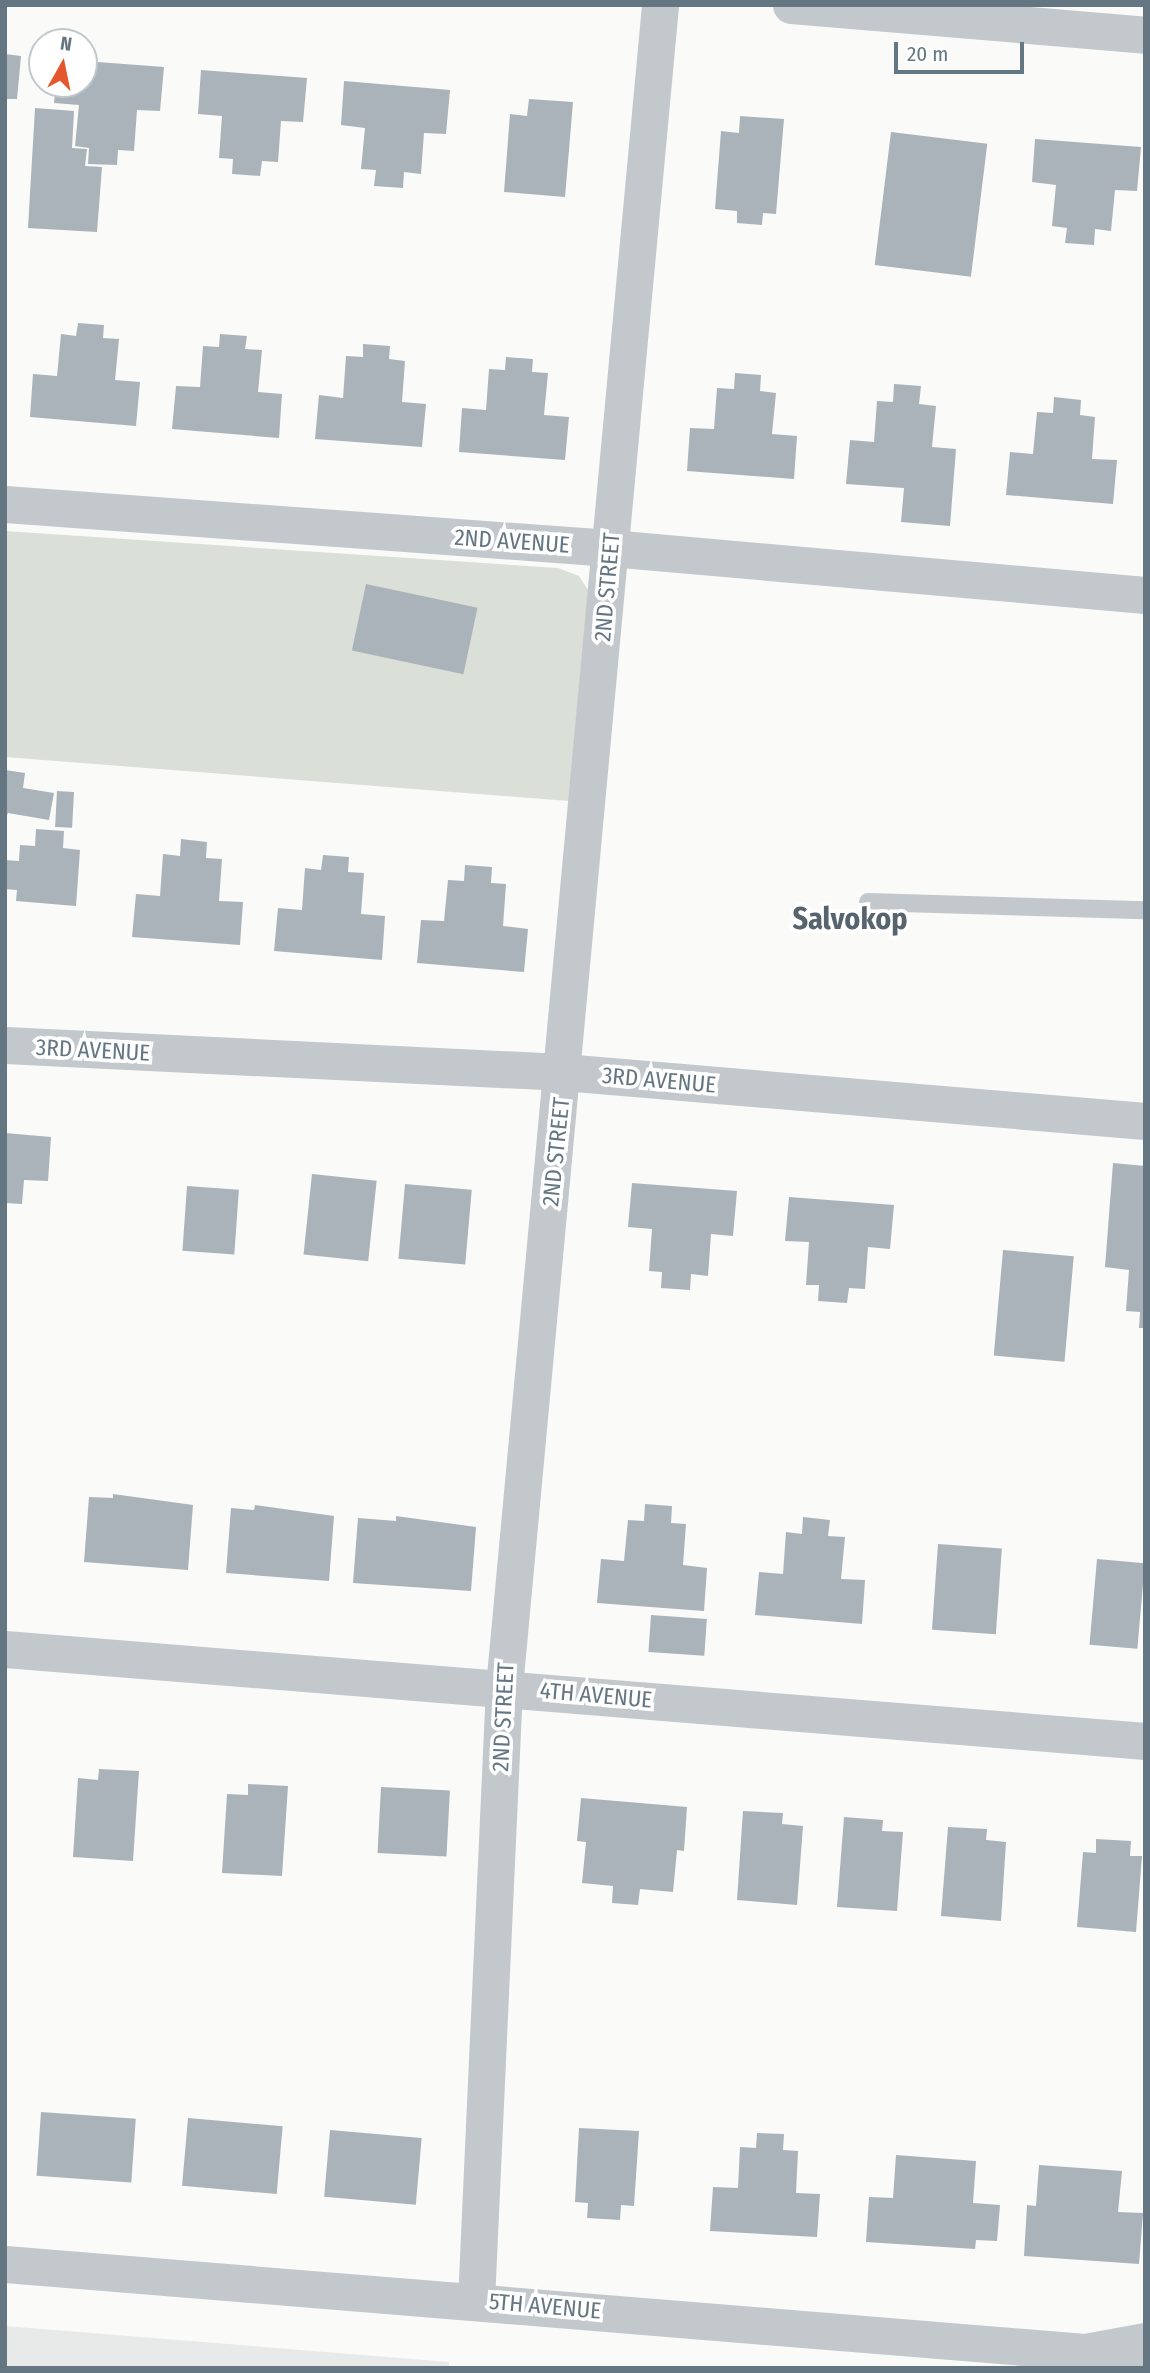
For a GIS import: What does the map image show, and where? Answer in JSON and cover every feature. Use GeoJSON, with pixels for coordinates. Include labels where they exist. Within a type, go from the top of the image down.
{"type":"FeatureCollection","features":[{"type":"Feature","properties":{"kind":"street","name":"2ND STREET"},"geometry":{"type":"LineString","coordinates":[[476,2301],[504,1687],[660,5]]}},
{"type":"Feature","properties":{"kind":"street"},"geometry":{"type":"LineString","coordinates":[[791,5],[1145,35]]}},
{"type":"Feature","properties":{"kind":"street","name":"2ND AVENUE"},"geometry":{"type":"LineString","coordinates":[[5,504],[610,548],[1145,595]]}},
{"type":"Feature","properties":{"kind":"street","name":"3RD AVENUE"},"geometry":{"type":"LineString","coordinates":[[5,1045],[563,1072],[1145,1121]]}},
{"type":"Feature","properties":{"kind":"street","name":"4TH AVENUE"},"geometry":{"type":"LineString","coordinates":[[5,1649],[504,1687],[1145,1741]]}},
{"type":"Feature","properties":{"kind":"street","name":"5TH AVENUE"},"geometry":{"type":"LineString","coordinates":[[5,2264],[1084,2353],[1128,2368]]}},
{"type":"Feature","properties":{"kind":"street","name":"5TH AVENUE"},"geometry":{"type":"LineString","coordinates":[[1084,2353],[1145,2340]]}},
{"type":"Feature","properties":{"kind":"lane"},"geometry":{"type":"LineString","coordinates":[[868,902],[1145,910]]}},
{"type":"Feature","properties":{"kind":"shaded area"},"geometry":{"type":"Polygon","coordinates":[[[5,531],[558,568],[579,576],[588,590],[569,801],[5,757],[5,531]]]}},
{"type":"Feature","properties":{"kind":"shaded area"},"geometry":{"type":"Polygon","coordinates":[[[5,2326],[449,2362],[449,2368],[5,2368],[5,2326]]]}},
{"type":"Feature","properties":{"kind":"building"},"geometry":{"type":"Polygon","coordinates":[[[5,54],[21,56],[17,99],[5,99],[5,54]]]}},
{"type":"Feature","properties":{"kind":"building"},"geometry":{"type":"Polygon","coordinates":[[[98,62],[164,67],[160,111],[137,110],[134,151],[118,150],[117,165],[88,164],[89,148],[75,146],[79,105],[54,103],[55,98],[98,98],[98,62]]]}},
{"type":"Feature","properties":{"kind":"building"},"geometry":{"type":"Polygon","coordinates":[[[201,70],[307,78],[303,122],[281,121],[278,162],[262,161],[260,176],[232,174],[233,159],[219,158],[222,116],[198,114],[201,70]]]}},
{"type":"Feature","properties":{"kind":"building"},"geometry":{"type":"Polygon","coordinates":[[[344,81],[450,90],[446,134],[424,133],[421,174],[404,172],[403,188],[374,186],[376,170],[361,169],[365,128],[341,125],[344,81]]]}},
{"type":"Feature","properties":{"kind":"building"},"geometry":{"type":"Polygon","coordinates":[[[529,99],[573,102],[565,197],[504,192],[510,114],[527,116],[529,99]]]}},
{"type":"Feature","properties":{"kind":"building"},"geometry":{"type":"Polygon","coordinates":[[[35,108],[74,111],[72,148],[87,149],[85,166],[102,167],[97,232],[28,228],[35,108]]]}},
{"type":"Feature","properties":{"kind":"building"},"geometry":{"type":"Polygon","coordinates":[[[740,116],[784,119],[776,214],[763,213],[762,225],[737,223],[737,211],[715,209],[721,131],[739,133],[740,116]]]}},
{"type":"Feature","properties":{"kind":"building"},"geometry":{"type":"Polygon","coordinates":[[[891,132],[987,144],[971,277],[875,265],[891,132]]]}},
{"type":"Feature","properties":{"kind":"building"},"geometry":{"type":"Polygon","coordinates":[[[1035,139],[1141,147],[1137,191],[1115,190],[1111,231],[1095,229],[1094,245],[1065,243],[1067,228],[1052,226],[1056,185],[1032,182],[1035,139]]]}},
{"type":"Feature","properties":{"kind":"building"},"geometry":{"type":"Polygon","coordinates":[[[78,323],[104,325],[103,338],[119,339],[115,380],[140,382],[136,426],[30,417],[33,374],[57,376],[61,334],[76,336],[78,323]]]}},
{"type":"Feature","properties":{"kind":"building"},"geometry":{"type":"Polygon","coordinates":[[[220,334],[247,336],[245,349],[262,350],[258,392],[282,394],[279,438],[172,429],[176,386],[200,387],[203,346],[219,347],[220,334]]]}},
{"type":"Feature","properties":{"kind":"building"},"geometry":{"type":"Polygon","coordinates":[[[363,344],[390,346],[389,359],[405,361],[402,402],[426,404],[422,447],[315,439],[319,395],[343,398],[346,356],[363,357],[363,344]]]}},
{"type":"Feature","properties":{"kind":"building"},"geometry":{"type":"Polygon","coordinates":[[[506,357],[533,359],[532,372],[548,373],[544,415],[569,417],[565,460],[459,452],[462,408],[486,410],[489,369],[505,370],[506,357]]]}},
{"type":"Feature","properties":{"kind":"building"},"geometry":{"type":"Polygon","coordinates":[[[735,373],[761,375],[760,391],[776,393],[772,434],[797,436],[794,479],[687,471],[690,428],[714,429],[717,388],[734,389],[735,373]]]}},
{"type":"Feature","properties":{"kind":"building"},"geometry":{"type":"Polygon","coordinates":[[[894,384],[921,386],[919,404],[936,406],[932,447],[956,449],[950,526],[901,522],[904,488],[846,484],[850,440],[874,442],[877,401],[893,402],[894,384]]]}},
{"type":"Feature","properties":{"kind":"building"},"geometry":{"type":"Polygon","coordinates":[[[1054,397],[1081,400],[1080,415],[1095,417],[1092,459],[1117,460],[1113,504],[1006,495],[1010,452],[1033,454],[1037,412],[1053,413],[1054,397]]]}},
{"type":"Feature","properties":{"kind":"building"},"geometry":{"type":"Polygon","coordinates":[[[366,584],[478,608],[463,674],[352,651],[366,584]]]}},
{"type":"Feature","properties":{"kind":"building"},"geometry":{"type":"Polygon","coordinates":[[[5,770],[25,773],[23,788],[54,793],[49,820],[8,813],[5,820],[5,770]]]}},
{"type":"Feature","properties":{"kind":"building"},"geometry":{"type":"Polygon","coordinates":[[[57,791],[74,792],[72,828],[55,827],[57,791]]]}},
{"type":"Feature","properties":{"kind":"building"},"geometry":{"type":"Polygon","coordinates":[[[36,829],[64,831],[63,848],[80,850],[76,906],[16,901],[17,890],[5,889],[5,860],[19,861],[20,845],[35,846],[36,829]]]}},
{"type":"Feature","properties":{"kind":"building"},"geometry":{"type":"Polygon","coordinates":[[[181,839],[207,842],[206,858],[222,859],[219,901],[243,902],[240,945],[132,937],[136,894],[160,896],[163,854],[180,856],[181,839]]]}},
{"type":"Feature","properties":{"kind":"building"},"geometry":{"type":"Polygon","coordinates":[[[323,855],[349,857],[348,872],[364,873],[361,914],[385,916],[382,960],[274,951],[278,908],[302,910],[305,868],[321,870],[323,855]]]}},
{"type":"Feature","properties":{"kind":"building"},"geometry":{"type":"Polygon","coordinates":[[[465,865],[492,867],[491,883],[506,884],[503,926],[528,929],[524,972],[417,963],[421,920],[444,921],[448,880],[464,881],[465,865]]]}},
{"type":"Feature","properties":{"kind":"building"},"geometry":{"type":"Polygon","coordinates":[[[5,1133],[51,1137],[48,1181],[24,1180],[22,1204],[5,1203],[5,1133]]]}},
{"type":"Feature","properties":{"kind":"building"},"geometry":{"type":"Polygon","coordinates":[[[1113,1163],[1145,1166],[1145,1328],[1139,1328],[1140,1312],[1126,1311],[1129,1270],[1105,1267],[1113,1163]]]}},
{"type":"Feature","properties":{"kind":"building"},"geometry":{"type":"Polygon","coordinates":[[[312,1174],[377,1181],[368,1261],[304,1255],[312,1174]]]}},
{"type":"Feature","properties":{"kind":"building"},"geometry":{"type":"Polygon","coordinates":[[[632,1183],[737,1191],[733,1236],[711,1234],[708,1276],[691,1274],[690,1290],[661,1288],[662,1272],[649,1271],[652,1229],[628,1227],[632,1183]]]}},
{"type":"Feature","properties":{"kind":"building"},"geometry":{"type":"Polygon","coordinates":[[[405,1184],[472,1190],[465,1265],[398,1259],[405,1184]]]}},
{"type":"Feature","properties":{"kind":"building"},"geometry":{"type":"Polygon","coordinates":[[[187,1186],[239,1190],[234,1254],[182,1251],[187,1186]]]}},
{"type":"Feature","properties":{"kind":"building"},"geometry":{"type":"Polygon","coordinates":[[[789,1197],[894,1205],[890,1249],[868,1247],[865,1289],[849,1288],[847,1303],[818,1301],[819,1285],[806,1285],[809,1242],[785,1241],[789,1197]]]}},
{"type":"Feature","properties":{"kind":"building"},"geometry":{"type":"Polygon","coordinates":[[[1003,1250],[1074,1256],[1064,1362],[994,1356],[1003,1250]]]}},
{"type":"Feature","properties":{"kind":"building"},"geometry":{"type":"Polygon","coordinates":[[[113,1494],[193,1505],[188,1570],[84,1562],[89,1497],[113,1498],[113,1494]]]}},
{"type":"Feature","properties":{"kind":"building"},"geometry":{"type":"Polygon","coordinates":[[[645,1504],[672,1506],[671,1523],[686,1524],[683,1565],[707,1568],[704,1611],[597,1603],[601,1559],[624,1561],[628,1520],[644,1521],[645,1504]]]}},
{"type":"Feature","properties":{"kind":"building"},"geometry":{"type":"Polygon","coordinates":[[[255,1505],[334,1516],[329,1581],[226,1573],[231,1508],[254,1510],[255,1505]]]}},
{"type":"Feature","properties":{"kind":"building"},"geometry":{"type":"Polygon","coordinates":[[[396,1516],[476,1527],[471,1591],[353,1583],[358,1518],[396,1521],[396,1516]]]}},
{"type":"Feature","properties":{"kind":"building"},"geometry":{"type":"Polygon","coordinates":[[[803,1517],[830,1520],[828,1536],[845,1537],[841,1579],[865,1580],[862,1624],[755,1615],[759,1572],[783,1574],[786,1532],[802,1534],[803,1517]]]}},
{"type":"Feature","properties":{"kind":"building"},"geometry":{"type":"Polygon","coordinates":[[[938,1544],[1002,1548],[996,1634],[932,1630],[938,1544]]]}},
{"type":"Feature","properties":{"kind":"building"},"geometry":{"type":"Polygon","coordinates":[[[1097,1559],[1145,1563],[1137,1649],[1090,1645],[1097,1559]]]}},
{"type":"Feature","properties":{"kind":"building"},"geometry":{"type":"Polygon","coordinates":[[[651,1615],[707,1619],[704,1656],[648,1652],[651,1615]]]}},
{"type":"Feature","properties":{"kind":"building"},"geometry":{"type":"Polygon","coordinates":[[[99,1769],[139,1771],[133,1861],[73,1857],[78,1778],[98,1780],[99,1769]]]}},
{"type":"Feature","properties":{"kind":"building"},"geometry":{"type":"Polygon","coordinates":[[[248,1784],[288,1786],[282,1876],[222,1873],[227,1794],[248,1795],[248,1784]]]}},
{"type":"Feature","properties":{"kind":"building"},"geometry":{"type":"Polygon","coordinates":[[[381,1787],[450,1791],[446,1857],[378,1853],[381,1787]]]}},
{"type":"Feature","properties":{"kind":"building"},"geometry":{"type":"Polygon","coordinates":[[[581,1798],[687,1807],[684,1851],[677,1850],[673,1892],[640,1889],[638,1905],[612,1903],[613,1886],[582,1883],[586,1842],[577,1841],[581,1798]]]}},
{"type":"Feature","properties":{"kind":"building"},"geometry":{"type":"Polygon","coordinates":[[[743,1811],[783,1813],[782,1824],[803,1826],[797,1905],[737,1900],[743,1811]]]}},
{"type":"Feature","properties":{"kind":"building"},"geometry":{"type":"Polygon","coordinates":[[[844,1817],[883,1820],[882,1831],[903,1832],[897,1911],[837,1907],[844,1817]]]}},
{"type":"Feature","properties":{"kind":"building"},"geometry":{"type":"Polygon","coordinates":[[[948,1827],[987,1829],[986,1840],[1006,1842],[1001,1921],[941,1916],[948,1827]]]}},
{"type":"Feature","properties":{"kind":"building"},"geometry":{"type":"Polygon","coordinates":[[[1096,1839],[1131,1841],[1130,1856],[1142,1856],[1136,1932],[1077,1927],[1083,1852],[1096,1853],[1096,1839]]]}},
{"type":"Feature","properties":{"kind":"building"},"geometry":{"type":"Polygon","coordinates":[[[41,2112],[136,2119],[131,2182],[37,2176],[41,2112]]]}},
{"type":"Feature","properties":{"kind":"building"},"geometry":{"type":"Polygon","coordinates":[[[188,2118],[283,2126],[277,2194],[182,2186],[188,2118]]]}},
{"type":"Feature","properties":{"kind":"building"},"geometry":{"type":"Polygon","coordinates":[[[579,2128],[639,2131],[634,2206],[621,2205],[620,2220],[587,2218],[588,2203],[575,2202],[579,2128]]]}},
{"type":"Feature","properties":{"kind":"building"},"geometry":{"type":"Polygon","coordinates":[[[330,2130],[422,2138],[416,2205],[324,2197],[330,2130]]]}},
{"type":"Feature","properties":{"kind":"building"},"geometry":{"type":"Polygon","coordinates":[[[757,2133],[784,2134],[783,2150],[798,2151],[796,2193],[820,2194],[817,2237],[710,2231],[713,2187],[738,2188],[740,2147],[756,2148],[757,2133]]]}},
{"type":"Feature","properties":{"kind":"building"},"geometry":{"type":"Polygon","coordinates":[[[896,2155],[976,2161],[973,2203],[1000,2205],[997,2241],[976,2240],[975,2249],[866,2242],[869,2197],[893,2198],[896,2155]]]}},
{"type":"Feature","properties":{"kind":"building"},"geometry":{"type":"Polygon","coordinates":[[[1039,2165],[1122,2171],[1118,2212],[1143,2213],[1139,2264],[1024,2256],[1027,2205],[1036,2206],[1039,2165]]]}},
{"type":"Feature","properties":{"kind":"district","name":"Salvokop"},"geometry":{"type":"Point","coordinates":[850,919]}}]}
